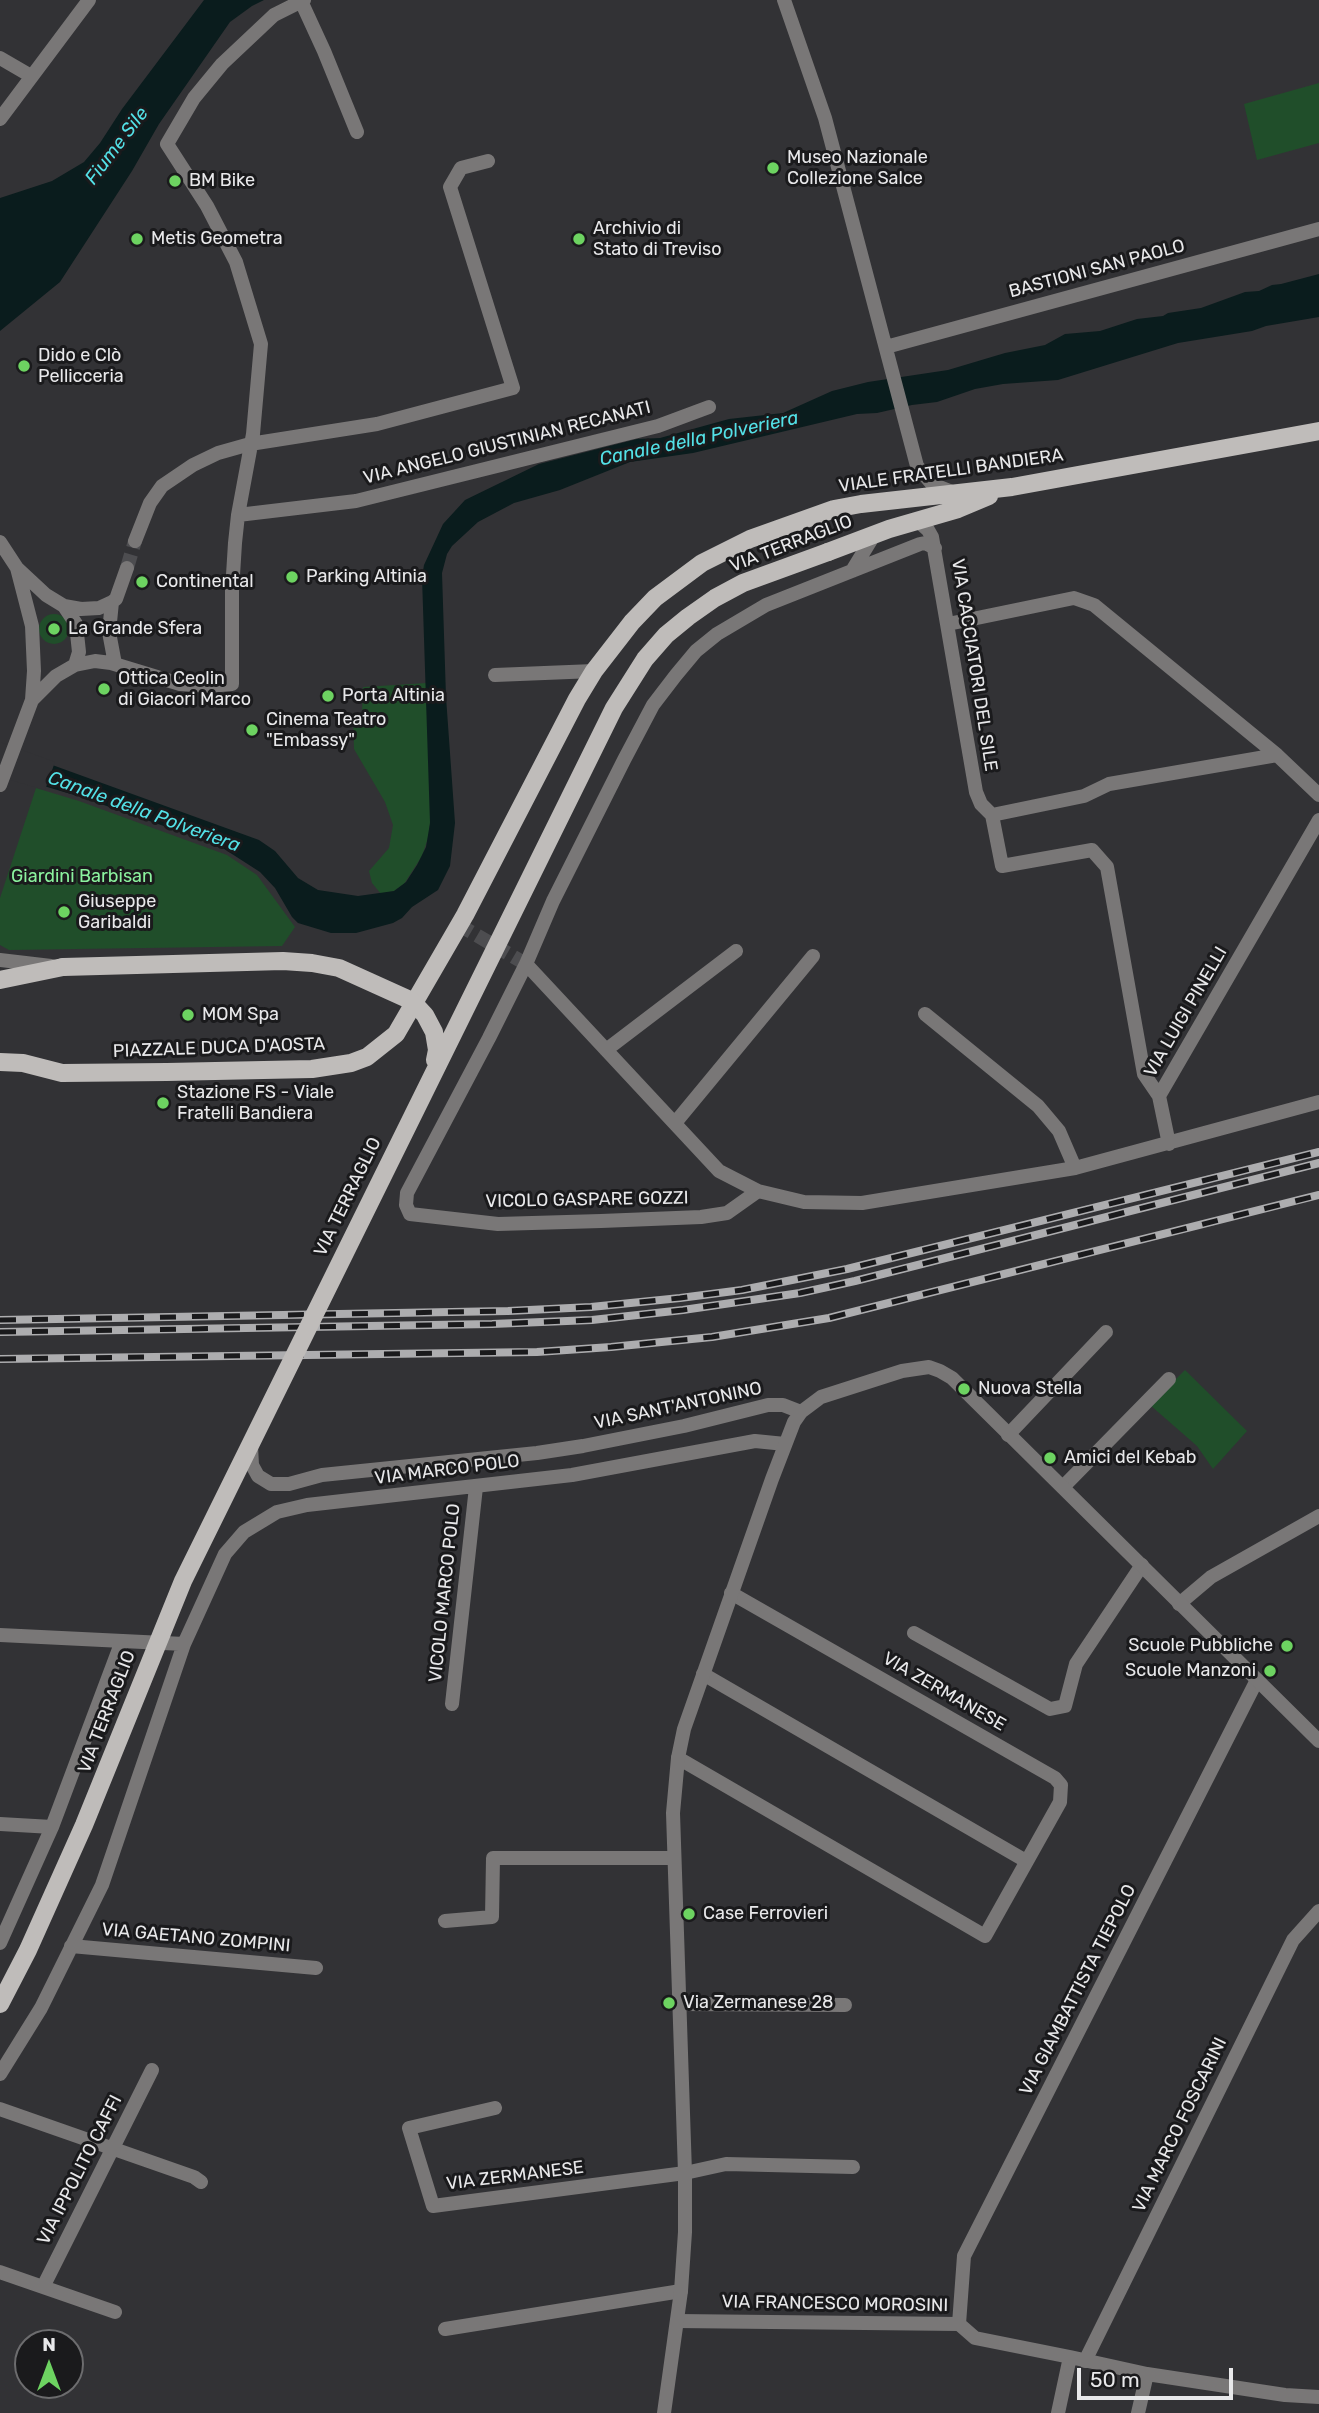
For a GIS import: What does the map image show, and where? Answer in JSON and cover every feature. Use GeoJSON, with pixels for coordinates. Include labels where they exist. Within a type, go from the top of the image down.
{"type":"FeatureCollection","features":[{"type":"Feature","properties":{"kind":"main road","name":"VIALE FRATELLI BANDIERA"},"geometry":{"type":"LineString","coordinates":[[459,925],[594,671],[632,621],[655,598],[678,579],[726,549],[779,527],[834,509],[1012,486],[1319,431]]}},
{"type":"Feature","properties":{"kind":"main road","name":"VIA TERRAGLIO"},"geometry":{"type":"LineString","coordinates":[[0,2004],[43,1918],[84,1825],[183,1581],[614,708],[645,659],[666,635],[715,598],[743,583],[874,535],[958,509],[1012,486]]}},
{"type":"Feature","properties":{"kind":"main road","name":"PIAZZALE DUCA D'AOSTA"},"geometry":{"type":"LineString","coordinates":[[0,1062],[23,1063],[62,1073],[290,1070],[351,1063],[367,1057],[396,1034],[459,925]]}},
{"type":"Feature","properties":{"kind":"main road"},"geometry":{"type":"LineString","coordinates":[[0,980],[63,967],[283,961],[338,968],[412,1001],[425,1014],[434,1032],[437,1050],[434,1070]]}},
{"type":"Feature","properties":{"kind":"street"},"geometry":{"type":"LineString","coordinates":[[0,119],[89,0]]}},
{"type":"Feature","properties":{"kind":"street"},"geometry":{"type":"LineString","coordinates":[[32,701],[56,676],[75,665],[95,661],[115,664],[180,684],[232,684],[232,591],[237,515],[253,434],[261,344],[236,262],[206,206],[167,144],[194,98],[222,64],[274,15],[302,0],[357,132]]}},
{"type":"Feature","properties":{"kind":"street"},"geometry":{"type":"LineString","coordinates":[[785,0],[825,118],[921,473],[941,489],[958,494]]}},
{"type":"Feature","properties":{"kind":"street"},"geometry":{"type":"LineString","coordinates":[[0,58],[31,76]]}},
{"type":"Feature","properties":{"kind":"street"},"geometry":{"type":"LineString","coordinates":[[135,541],[150,503],[162,485],[218,453],[250,444],[377,424],[513,388],[450,187],[461,168],[488,161]]}},
{"type":"Feature","properties":{"kind":"street","name":"BASTIONI SAN PAOLO"},"geometry":{"type":"LineString","coordinates":[[887,352],[1319,229]]}},
{"type":"Feature","properties":{"kind":"street","name":"VIA ANGELO GIUSTINIAN RECANATI"},"geometry":{"type":"LineString","coordinates":[[237,515],[356,501],[658,426],[709,407]]}},
{"type":"Feature","properties":{"kind":"street","name":"VIA CACCIATORI DEL SILE"},"geometry":{"type":"LineString","coordinates":[[918,521],[928,530],[934,548],[975,792],[981,804],[992,814],[1002,866],[1092,850],[1107,867],[1144,1074],[1159,1096]]}},
{"type":"Feature","properties":{"kind":"street","name":"VIA TERRAGLIO"},"geometry":{"type":"LineString","coordinates":[[851,572],[874,535]]}},
{"type":"Feature","properties":{"kind":"street"},"geometry":{"type":"LineString","coordinates":[[0,542],[17,568],[46,595],[64,606],[99,608],[114,601]]}},
{"type":"Feature","properties":{"kind":"street"},"geometry":{"type":"LineString","coordinates":[[934,548],[925,543],[920,544],[766,605],[740,618],[696,651],[653,705],[553,901],[526,964],[719,1171],[758,1191],[804,1202],[862,1203],[1075,1168],[1319,1102]]}},
{"type":"Feature","properties":{"kind":"street"},"geometry":{"type":"LineString","coordinates":[[1,783],[32,701],[32,626],[17,568]]}},
{"type":"Feature","properties":{"kind":"street"},"geometry":{"type":"LineString","coordinates":[[115,664],[109,632],[114,601],[127,568]]}},
{"type":"Feature","properties":{"kind":"street"},"geometry":{"type":"LineString","coordinates":[[948,624],[1074,598],[1094,605],[1277,755],[1319,795]]}},
{"type":"Feature","properties":{"kind":"street"},"geometry":{"type":"LineString","coordinates":[[64,606],[76,624],[79,635],[79,652],[75,665]]}},
{"type":"Feature","properties":{"kind":"street"},"geometry":{"type":"LineString","coordinates":[[495,675],[594,671]]}},
{"type":"Feature","properties":{"kind":"street"},"geometry":{"type":"LineString","coordinates":[[992,814],[1084,796],[1110,784],[1277,755]]}},
{"type":"Feature","properties":{"kind":"street","name":"VIA LUIGI PINELLI"},"geometry":{"type":"LineString","coordinates":[[1169,1144],[1159,1096],[1319,820]]}},
{"type":"Feature","properties":{"kind":"street"},"geometry":{"type":"LineString","coordinates":[[606,1050],[736,951]]}},
{"type":"Feature","properties":{"kind":"street"},"geometry":{"type":"LineString","coordinates":[[675,1123],[813,956]]}},
{"type":"Feature","properties":{"kind":"street"},"geometry":{"type":"LineString","coordinates":[[0,960],[63,967]]}},
{"type":"Feature","properties":{"kind":"street","name":"VICOLO GASPARE GOZZI"},"geometry":{"type":"LineString","coordinates":[[526,964],[407,1193],[406,1205],[410,1214],[499,1224],[701,1217],[727,1213],[758,1191]]}},
{"type":"Feature","properties":{"kind":"street"},"geometry":{"type":"LineString","coordinates":[[925,1014],[1038,1106],[1059,1131],[1075,1168]]}},
{"type":"Feature","properties":{"kind":"street"},"geometry":{"type":"LineString","coordinates":[[1009,1435],[1107,1332]]}},
{"type":"Feature","properties":{"kind":"street"},"geometry":{"type":"LineString","coordinates":[[664,2413],[681,2291],[685,2173],[673,1813],[677,1758],[684,1729],[731,1593],[785,1444],[801,1412],[821,1397],[902,1371],[929,1367],[952,1378],[1319,1741]]}},
{"type":"Feature","properties":{"kind":"street"},"geometry":{"type":"LineString","coordinates":[[1063,1487],[1169,1379]]}},
{"type":"Feature","properties":{"kind":"street","name":"VIA SANT'ANTONINO"},"geometry":{"type":"LineString","coordinates":[[251,1443],[252,1465],[258,1476],[271,1484],[289,1484],[322,1475],[583,1446],[664,1431],[753,1409],[783,1405],[801,1412]]}},
{"type":"Feature","properties":{"kind":"street","name":"VIA MARCO POLO"},"geometry":{"type":"LineString","coordinates":[[184,1644],[225,1554],[235,1541],[256,1523],[277,1512],[307,1505],[572,1475],[755,1441],[785,1444]]}},
{"type":"Feature","properties":{"kind":"street","name":"VICOLO MARCO POLO"},"geometry":{"type":"LineString","coordinates":[[452,1703],[476,1487]]}},
{"type":"Feature","properties":{"kind":"street"},"geometry":{"type":"LineString","coordinates":[[1179,1604],[1211,1577],[1319,1516]]}},
{"type":"Feature","properties":{"kind":"street"},"geometry":{"type":"LineString","coordinates":[[914,1633],[1050,1709],[1065,1706],[1076,1664],[1142,1565]]}},
{"type":"Feature","properties":{"kind":"street","name":"VIA ZERMANESE"},"geometry":{"type":"LineString","coordinates":[[677,1758],[985,1936],[1060,1802],[1061,1785],[1055,1778],[731,1593]]}},
{"type":"Feature","properties":{"kind":"street"},"geometry":{"type":"LineString","coordinates":[[0,1635],[184,1644],[102,1885],[41,2008],[0,2074]]}},
{"type":"Feature","properties":{"kind":"street","name":"VIA TERRAGLIO"},"geometry":{"type":"LineString","coordinates":[[0,1942],[5,1924],[52,1827],[122,1641]]}},
{"type":"Feature","properties":{"kind":"street"},"geometry":{"type":"LineString","coordinates":[[703,1674],[1026,1861]]}},
{"type":"Feature","properties":{"kind":"street","name":"VIA GIAMBATTISTA TIEPOLO"},"geometry":{"type":"LineString","coordinates":[[959,2324],[964,2256],[1257,1680]]}},
{"type":"Feature","properties":{"kind":"street"},"geometry":{"type":"LineString","coordinates":[[0,1824],[52,1827]]}},
{"type":"Feature","properties":{"kind":"street"},"geometry":{"type":"LineString","coordinates":[[445,1921],[492,1917],[493,1858],[674,1858]]}},
{"type":"Feature","properties":{"kind":"street","name":"VIA MARCO FOSCARINI"},"geometry":{"type":"LineString","coordinates":[[1085,2361],[1293,1940],[1319,1911]]}},
{"type":"Feature","properties":{"kind":"street","name":"VIA GAETANO ZOMPINI"},"geometry":{"type":"LineString","coordinates":[[71,1946],[316,1968]]}},
{"type":"Feature","properties":{"kind":"street"},"geometry":{"type":"LineString","coordinates":[[680,2004],[845,2005]]}},
{"type":"Feature","properties":{"kind":"street","name":"VIA IPPOLITO CAFFI"},"geometry":{"type":"LineString","coordinates":[[43,2287],[152,2070]]}},
{"type":"Feature","properties":{"kind":"street","name":"VIA ZERMANESE"},"geometry":{"type":"LineString","coordinates":[[495,2108],[410,2128],[433,2206],[685,2173]]}},
{"type":"Feature","properties":{"kind":"street"},"geometry":{"type":"LineString","coordinates":[[0,2109],[194,2177],[201,2182]]}},
{"type":"Feature","properties":{"kind":"street"},"geometry":{"type":"LineString","coordinates":[[685,2173],[726,2164],[853,2168]]}},
{"type":"Feature","properties":{"kind":"street"},"geometry":{"type":"LineString","coordinates":[[0,2272],[115,2312]]}},
{"type":"Feature","properties":{"kind":"street"},"geometry":{"type":"LineString","coordinates":[[445,2329],[681,2291]]}},
{"type":"Feature","properties":{"kind":"street","name":"VIA FRANCESCO MOROSINI"},"geometry":{"type":"LineString","coordinates":[[677,2321],[959,2324],[975,2338],[1147,2374],[1304,2403],[1319,2397]]}},
{"type":"Feature","properties":{"kind":"street"},"geometry":{"type":"LineString","coordinates":[[1058,2413],[1070,2357]]}},
{"type":"Feature","properties":{"kind":"street"},"geometry":{"type":"LineString","coordinates":[[1138,2413],[1147,2374]]}},
{"type":"Feature","properties":{"kind":"green space"},"geometry":{"type":"Polygon","coordinates":[[[1319,83],[1319,143],[1257,160],[1244,104],[1319,83]]]}},
{"type":"Feature","properties":{"kind":"green space"},"geometry":{"type":"Polygon","coordinates":[[[54,614],[65,618],[69,629],[65,640],[54,644],[43,640],[39,629],[43,618],[54,614]]]}},
{"type":"Feature","properties":{"kind":"green space"},"geometry":{"type":"Polygon","coordinates":[[[427,683],[431,810],[429,835],[422,856],[404,884],[394,891],[381,894],[372,883],[369,871],[389,848],[393,825],[385,802],[354,749],[353,713],[362,714],[363,687],[427,683]]]}},
{"type":"Feature","properties":{"kind":"green space","name":"Giardini Barbisan"},"geometry":{"type":"Polygon","coordinates":[[[36,788],[227,855],[257,875],[295,927],[282,946],[9,950],[0,945],[0,898],[36,788]]]}},
{"type":"Feature","properties":{"kind":"green space"},"geometry":{"type":"Polygon","coordinates":[[[1185,1370],[1247,1431],[1213,1469],[1197,1446],[1150,1405],[1185,1370]]]}},
{"type":"Feature","properties":{"kind":"water","name":"Fiume Sile"},"geometry":{"type":"Polygon","coordinates":[[[204,0],[264,0],[230,22],[159,124],[60,282],[0,331],[0,198],[52,181],[84,162],[204,0]]]}},
{"type":"Feature","properties":{"kind":"water","name":"Canale della Polveriera"},"geometry":{"type":"Polygon","coordinates":[[[1319,274],[1319,317],[1178,343],[1058,380],[975,389],[937,402],[857,414],[693,453],[630,462],[560,490],[514,503],[478,522],[452,546],[442,573],[446,697],[455,823],[450,866],[438,890],[393,923],[356,933],[331,933],[298,923],[275,888],[260,872],[218,845],[81,797],[0,773],[0,746],[259,840],[275,851],[298,878],[318,890],[358,896],[394,891],[406,882],[417,865],[426,847],[430,823],[422,577],[424,565],[443,524],[465,500],[539,464],[637,439],[660,438],[729,419],[783,413],[832,391],[868,382],[948,370],[1005,353],[1045,345],[1065,334],[1100,331],[1137,319],[1201,308],[1245,292],[1259,291],[1272,285],[1319,274]]]}},
{"type":"Feature","properties":{"kind":"pier"},"geometry":{"type":"Polygon","coordinates":[[[0,742],[55,762],[45,790],[0,777],[0,742]]]}},
{"type":"Feature","properties":{"kind":"tunnel"},"geometry":{"type":"LineString","coordinates":[[127,568],[135,541]]}},
{"type":"Feature","properties":{"kind":"tunnel"},"geometry":{"type":"LineString","coordinates":[[459,925],[526,964]]}},
{"type":"Feature","properties":{"kind":"railway"},"geometry":{"type":"LineString","coordinates":[[0,1320],[508,1311],[591,1307],[680,1298],[742,1290],[847,1269],[1319,1152]]}},
{"type":"Feature","properties":{"kind":"railway"},"geometry":{"type":"LineString","coordinates":[[0,1332],[492,1324],[592,1320],[683,1310],[800,1293],[855,1281],[1319,1163]]}},
{"type":"Feature","properties":{"kind":"railway"},"geometry":{"type":"LineString","coordinates":[[0,1359],[537,1352],[712,1337],[829,1318],[1319,1195]]}},
{"type":"Feature","properties":{"kind":"place","name":"Museo Nazionale Collezione Salce"},"geometry":{"type":"Point","coordinates":[773,168]}},
{"type":"Feature","properties":{"kind":"place","name":"BM Bike"},"geometry":{"type":"Point","coordinates":[175,181]}},
{"type":"Feature","properties":{"kind":"place","name":"Metis Geometra"},"geometry":{"type":"Point","coordinates":[137,239]}},
{"type":"Feature","properties":{"kind":"place","name":"Archivio di Stato di Treviso"},"geometry":{"type":"Point","coordinates":[579,239]}},
{"type":"Feature","properties":{"kind":"place","name":"Dido e Clò Pellicceria"},"geometry":{"type":"Point","coordinates":[24,366]}},
{"type":"Feature","properties":{"kind":"place","name":"Parking Altinia"},"geometry":{"type":"Point","coordinates":[292,577]}},
{"type":"Feature","properties":{"kind":"place","name":"Continental"},"geometry":{"type":"Point","coordinates":[142,582]}},
{"type":"Feature","properties":{"kind":"place","name":"La Grande Sfera"},"geometry":{"type":"Point","coordinates":[54,629]}},
{"type":"Feature","properties":{"kind":"place","name":"Ottica Ceolin di Giacori Marco"},"geometry":{"type":"Point","coordinates":[104,689]}},
{"type":"Feature","properties":{"kind":"place","name":"Porta Altinia"},"geometry":{"type":"Point","coordinates":[328,696]}},
{"type":"Feature","properties":{"kind":"place","name":"Cinema Teatro \"Embassy\""},"geometry":{"type":"Point","coordinates":[252,730]}},
{"type":"Feature","properties":{"kind":"place","name":"Giuseppe Garibaldi"},"geometry":{"type":"Point","coordinates":[64,912]}},
{"type":"Feature","properties":{"kind":"place","name":"MOM Spa"},"geometry":{"type":"Point","coordinates":[188,1015]}},
{"type":"Feature","properties":{"kind":"place","name":"Stazione FS - Viale Fratelli Bandiera"},"geometry":{"type":"Point","coordinates":[163,1103]}},
{"type":"Feature","properties":{"kind":"place","name":"Nuova Stella"},"geometry":{"type":"Point","coordinates":[964,1389]}},
{"type":"Feature","properties":{"kind":"place","name":"Amici del Kebab"},"geometry":{"type":"Point","coordinates":[1050,1458]}},
{"type":"Feature","properties":{"kind":"place","name":"Scuole Pubbliche"},"geometry":{"type":"Point","coordinates":[1287,1646]}},
{"type":"Feature","properties":{"kind":"place","name":"Scuole Manzoni"},"geometry":{"type":"Point","coordinates":[1270,1671]}},
{"type":"Feature","properties":{"kind":"place","name":"Case Ferrovieri"},"geometry":{"type":"Point","coordinates":[689,1914]}},
{"type":"Feature","properties":{"kind":"place","name":"Via Zermanese 28"},"geometry":{"type":"Point","coordinates":[669,2003]}}]}
